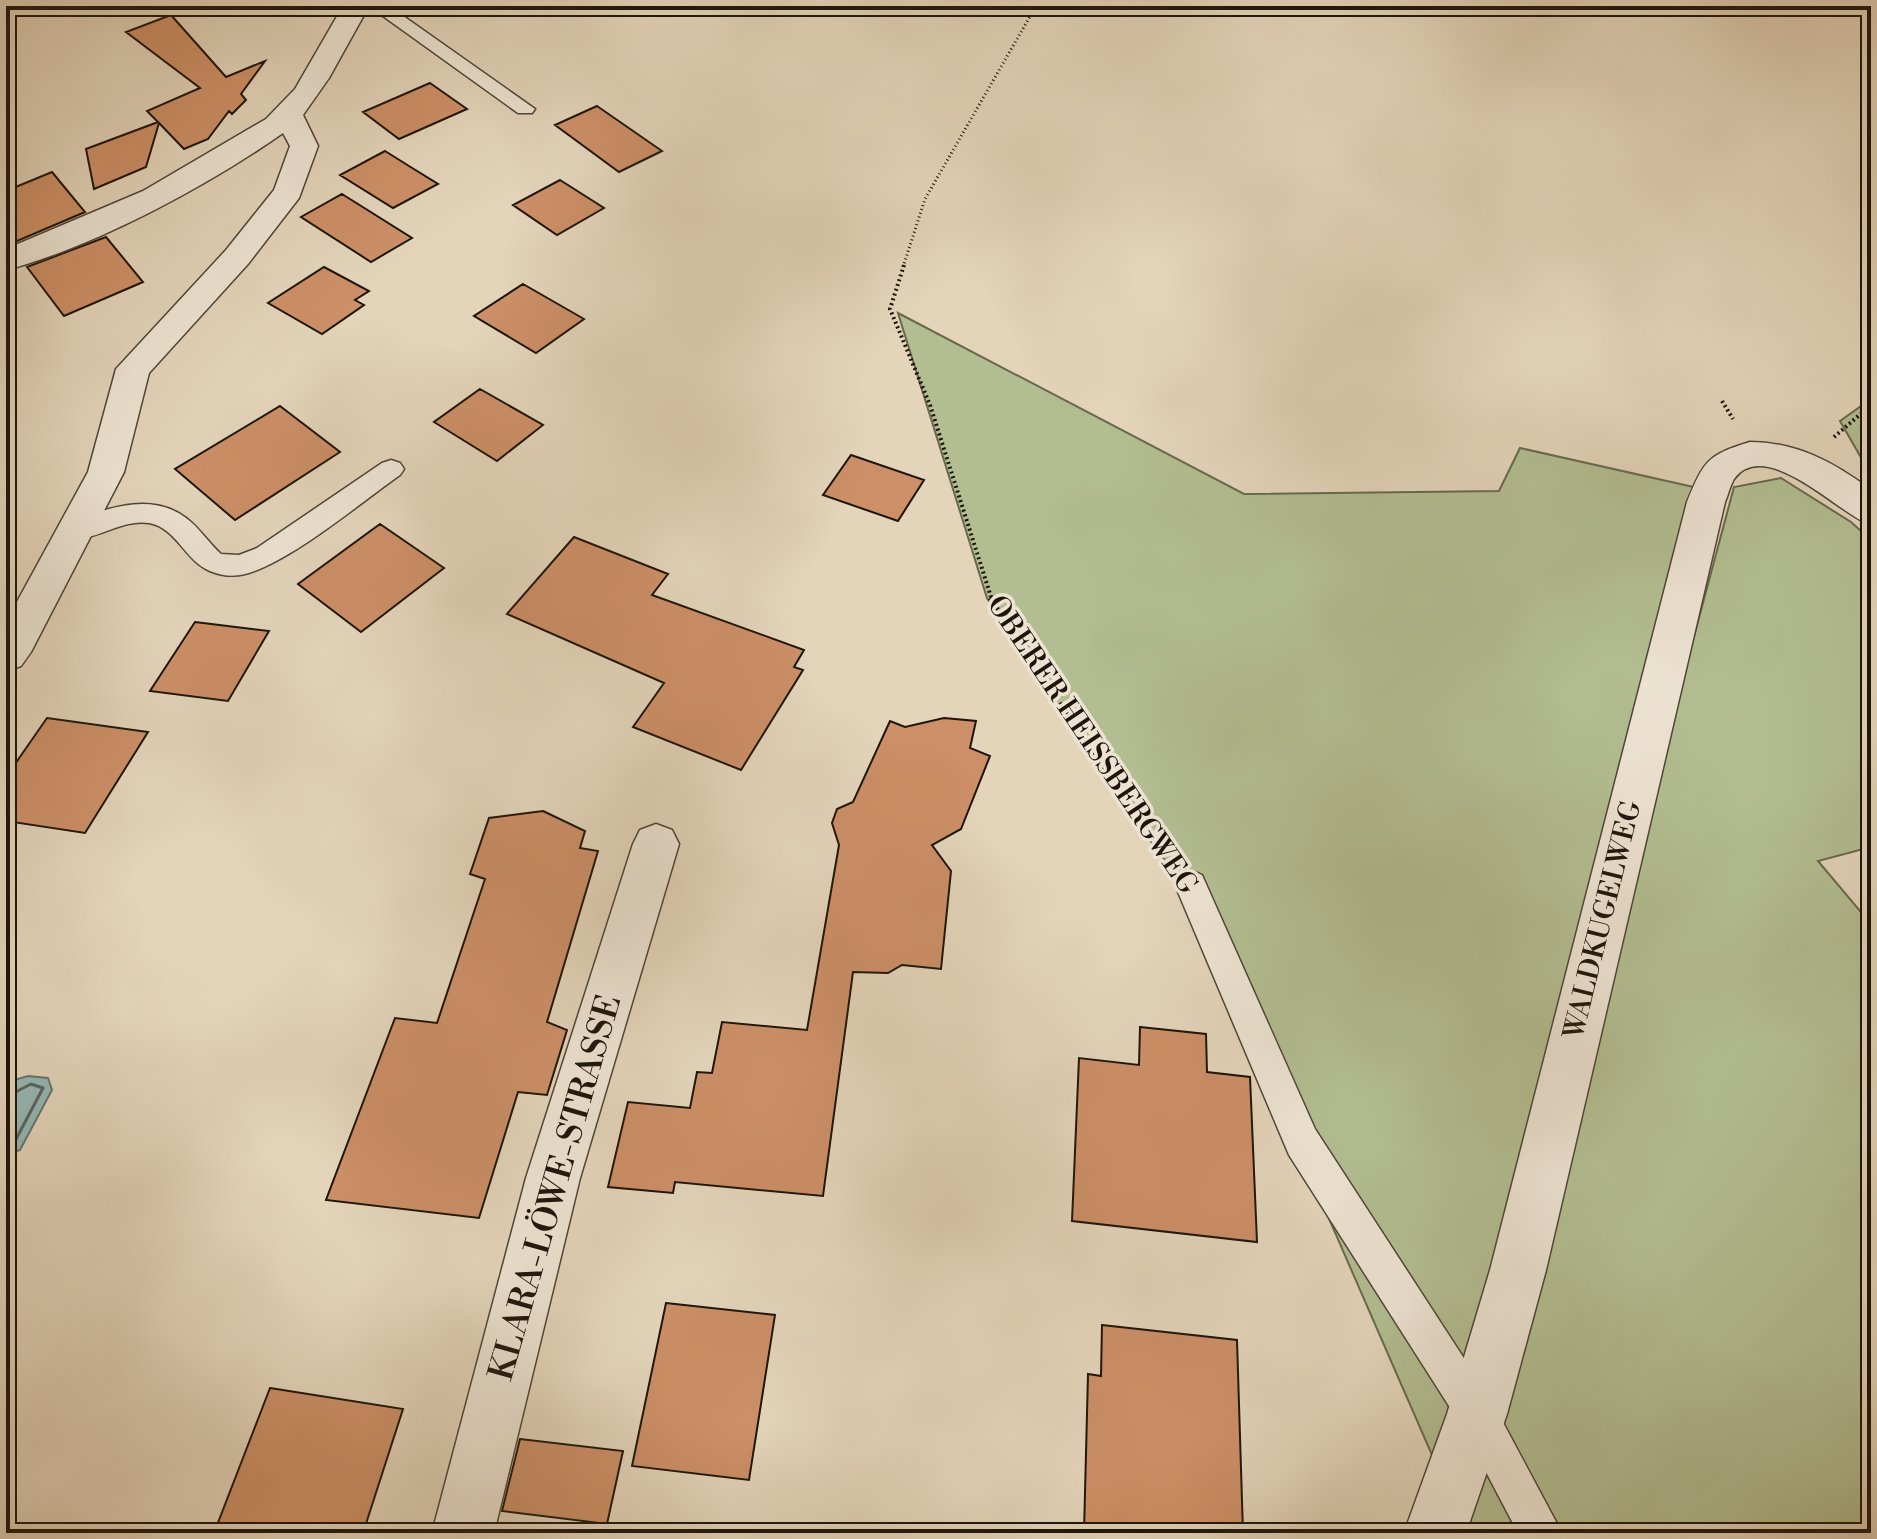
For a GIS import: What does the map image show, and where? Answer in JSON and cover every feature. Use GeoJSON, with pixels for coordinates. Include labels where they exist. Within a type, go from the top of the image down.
{"type":"FeatureCollection","features":[{"type":"Feature","properties":{"kind":"street"},"geometry":{"type":"LineString","coordinates":[[6,260],[109,220],[214,165],[289,114],[356,6]]}},
{"type":"Feature","properties":{"kind":"street"},"geometry":{"type":"LineString","coordinates":[[6,654],[17,640],[106,472],[133,369],[237,257],[288,192],[304,146],[289,114]]}},
{"type":"Feature","properties":{"kind":"street","name":"WALDKUGELWEG"},"geometry":{"type":"LineString","coordinates":[[1435,1533],[1477,1414],[1518,1270],[1706,502],[1718,475],[1730,462],[1754,455],[1777,456],[1803,464],[1871,511]]}},
{"type":"Feature","properties":{"kind":"street","name":"KLARA-LÖWE-STRASSE"},"geometry":{"type":"LineString","coordinates":[[463,1533],[553,1178],[656,844]]}},
{"type":"Feature","properties":{"kind":"lane"},"geometry":{"type":"LineString","coordinates":[[378,6],[525,109]]}},
{"type":"Feature","properties":{"kind":"lane"},"geometry":{"type":"LineString","coordinates":[[75,530],[118,515],[147,513],[173,521],[210,560],[229,569],[247,565],[266,555],[391,469]]}},
{"type":"Feature","properties":{"kind":"lane","name":"OBERER HEISSBERGWEG"},"geometry":{"type":"LineString","coordinates":[[1191,885],[1302,1142],[1477,1414],[1541,1533]]}},
{"type":"Feature","properties":{"kind":"path","name":"OBERER HEISSBERGWEG"},"geometry":{"type":"LineString","coordinates":[[1036,6],[925,199],[890,309],[930,405],[988,595],[1093,754],[1191,885]]}},
{"type":"Feature","properties":{"kind":"path"},"geometry":{"type":"LineString","coordinates":[[1861,1533],[1871,1527]]}},
{"type":"Feature","properties":{"kind":"green space"},"geometry":{"type":"Polygon","coordinates":[[[898,313],[1244,494],[1499,491],[1520,448],[1707,490],[1496,1376],[1734,487],[1781,478],[1851,522],[1871,540],[1871,847],[1818,861],[1871,924],[1871,1533],[1466,1533],[1184,886],[1086,754],[987,598],[898,313]]]}},
{"type":"Feature","properties":{"kind":"green space"},"geometry":{"type":"Polygon","coordinates":[[[1871,399],[1871,475],[1840,421],[1871,399]]]}},
{"type":"Feature","properties":{"kind":"water"},"geometry":{"type":"Polygon","coordinates":[[[28,1076],[48,1078],[52,1090],[20,1150],[6,1155],[6,1094],[14,1080],[28,1076]]]}},
{"type":"Feature","properties":{"kind":"building"},"geometry":{"type":"Polygon","coordinates":[[[171,15],[226,77],[265,61],[241,94],[246,100],[232,114],[229,111],[208,139],[184,149],[159,123],[146,167],[94,189],[86,149],[158,122],[147,111],[200,88],[126,32],[171,15]]]}},
{"type":"Feature","properties":{"kind":"building"},"geometry":{"type":"Polygon","coordinates":[[[430,83],[467,109],[399,139],[363,112],[430,83]]]}},
{"type":"Feature","properties":{"kind":"building"},"geometry":{"type":"Polygon","coordinates":[[[597,106],[662,151],[619,172],[555,125],[597,106]]]}},
{"type":"Feature","properties":{"kind":"building"},"geometry":{"type":"Polygon","coordinates":[[[385,151],[438,184],[393,208],[340,175],[385,151]]]}},
{"type":"Feature","properties":{"kind":"building"},"geometry":{"type":"Polygon","coordinates":[[[52,172],[85,212],[10,244],[6,238],[6,191],[52,172]]]}},
{"type":"Feature","properties":{"kind":"building"},"geometry":{"type":"Polygon","coordinates":[[[560,180],[604,208],[557,235],[513,205],[560,180]]]}},
{"type":"Feature","properties":{"kind":"building"},"geometry":{"type":"Polygon","coordinates":[[[342,194],[412,238],[371,262],[301,217],[342,194]]]}},
{"type":"Feature","properties":{"kind":"building"},"geometry":{"type":"Polygon","coordinates":[[[106,237],[143,282],[64,316],[27,267],[106,237]]]}},
{"type":"Feature","properties":{"kind":"building"},"geometry":{"type":"Polygon","coordinates":[[[324,267],[369,291],[355,300],[364,305],[322,334],[268,303],[324,267]]]}},
{"type":"Feature","properties":{"kind":"building"},"geometry":{"type":"Polygon","coordinates":[[[523,284],[584,319],[536,353],[474,316],[523,284]]]}},
{"type":"Feature","properties":{"kind":"building"},"geometry":{"type":"Polygon","coordinates":[[[480,389],[543,425],[497,461],[434,422],[480,389]]]}},
{"type":"Feature","properties":{"kind":"building"},"geometry":{"type":"Polygon","coordinates":[[[280,406],[340,452],[235,520],[175,469],[280,406]]]}},
{"type":"Feature","properties":{"kind":"building"},"geometry":{"type":"Polygon","coordinates":[[[851,455],[924,480],[898,521],[823,495],[851,455]]]}},
{"type":"Feature","properties":{"kind":"building"},"geometry":{"type":"Polygon","coordinates":[[[380,524],[444,568],[361,632],[298,584],[380,524]]]}},
{"type":"Feature","properties":{"kind":"building"},"geometry":{"type":"Polygon","coordinates":[[[574,537],[668,574],[652,595],[804,650],[794,667],[803,670],[741,770],[633,727],[664,683],[507,614],[574,537]]]}},
{"type":"Feature","properties":{"kind":"building"},"geometry":{"type":"Polygon","coordinates":[[[195,622],[269,631],[228,701],[150,691],[195,622]]]}},
{"type":"Feature","properties":{"kind":"building"},"geometry":{"type":"Polygon","coordinates":[[[47,718],[148,732],[85,833],[6,821],[6,777],[47,718]]]}},
{"type":"Feature","properties":{"kind":"building"},"geometry":{"type":"Polygon","coordinates":[[[944,718],[976,721],[970,748],[990,756],[961,829],[932,845],[951,871],[941,969],[902,965],[888,973],[853,972],[823,1196],[675,1182],[673,1193],[608,1187],[628,1102],[690,1108],[697,1072],[712,1073],[722,1022],[807,1030],[839,845],[832,823],[837,809],[853,802],[890,721],[905,727],[944,718]]]}},
{"type":"Feature","properties":{"kind":"building"},"geometry":{"type":"Polygon","coordinates":[[[543,811],[585,831],[580,848],[598,851],[547,1022],[567,1030],[547,1095],[518,1092],[479,1218],[326,1200],[395,1018],[437,1023],[485,879],[470,874],[489,818],[543,811]]]}},
{"type":"Feature","properties":{"kind":"building"},"geometry":{"type":"Polygon","coordinates":[[[1140,1027],[1206,1034],[1207,1072],[1250,1077],[1257,1242],[1072,1221],[1079,1058],[1139,1065],[1140,1027]]]}},
{"type":"Feature","properties":{"kind":"building"},"geometry":{"type":"Polygon","coordinates":[[[666,1303],[775,1315],[749,1480],[632,1466],[666,1303]]]}},
{"type":"Feature","properties":{"kind":"building"},"geometry":{"type":"Polygon","coordinates":[[[1102,1325],[1237,1340],[1243,1533],[1084,1533],[1088,1374],[1101,1376],[1102,1325]]]}},
{"type":"Feature","properties":{"kind":"building"},"geometry":{"type":"Polygon","coordinates":[[[270,1388],[403,1409],[363,1533],[214,1533],[270,1388]]]}},
{"type":"Feature","properties":{"kind":"building"},"geometry":{"type":"Polygon","coordinates":[[[520,1439],[623,1451],[607,1524],[502,1511],[520,1439]]]}}]}
